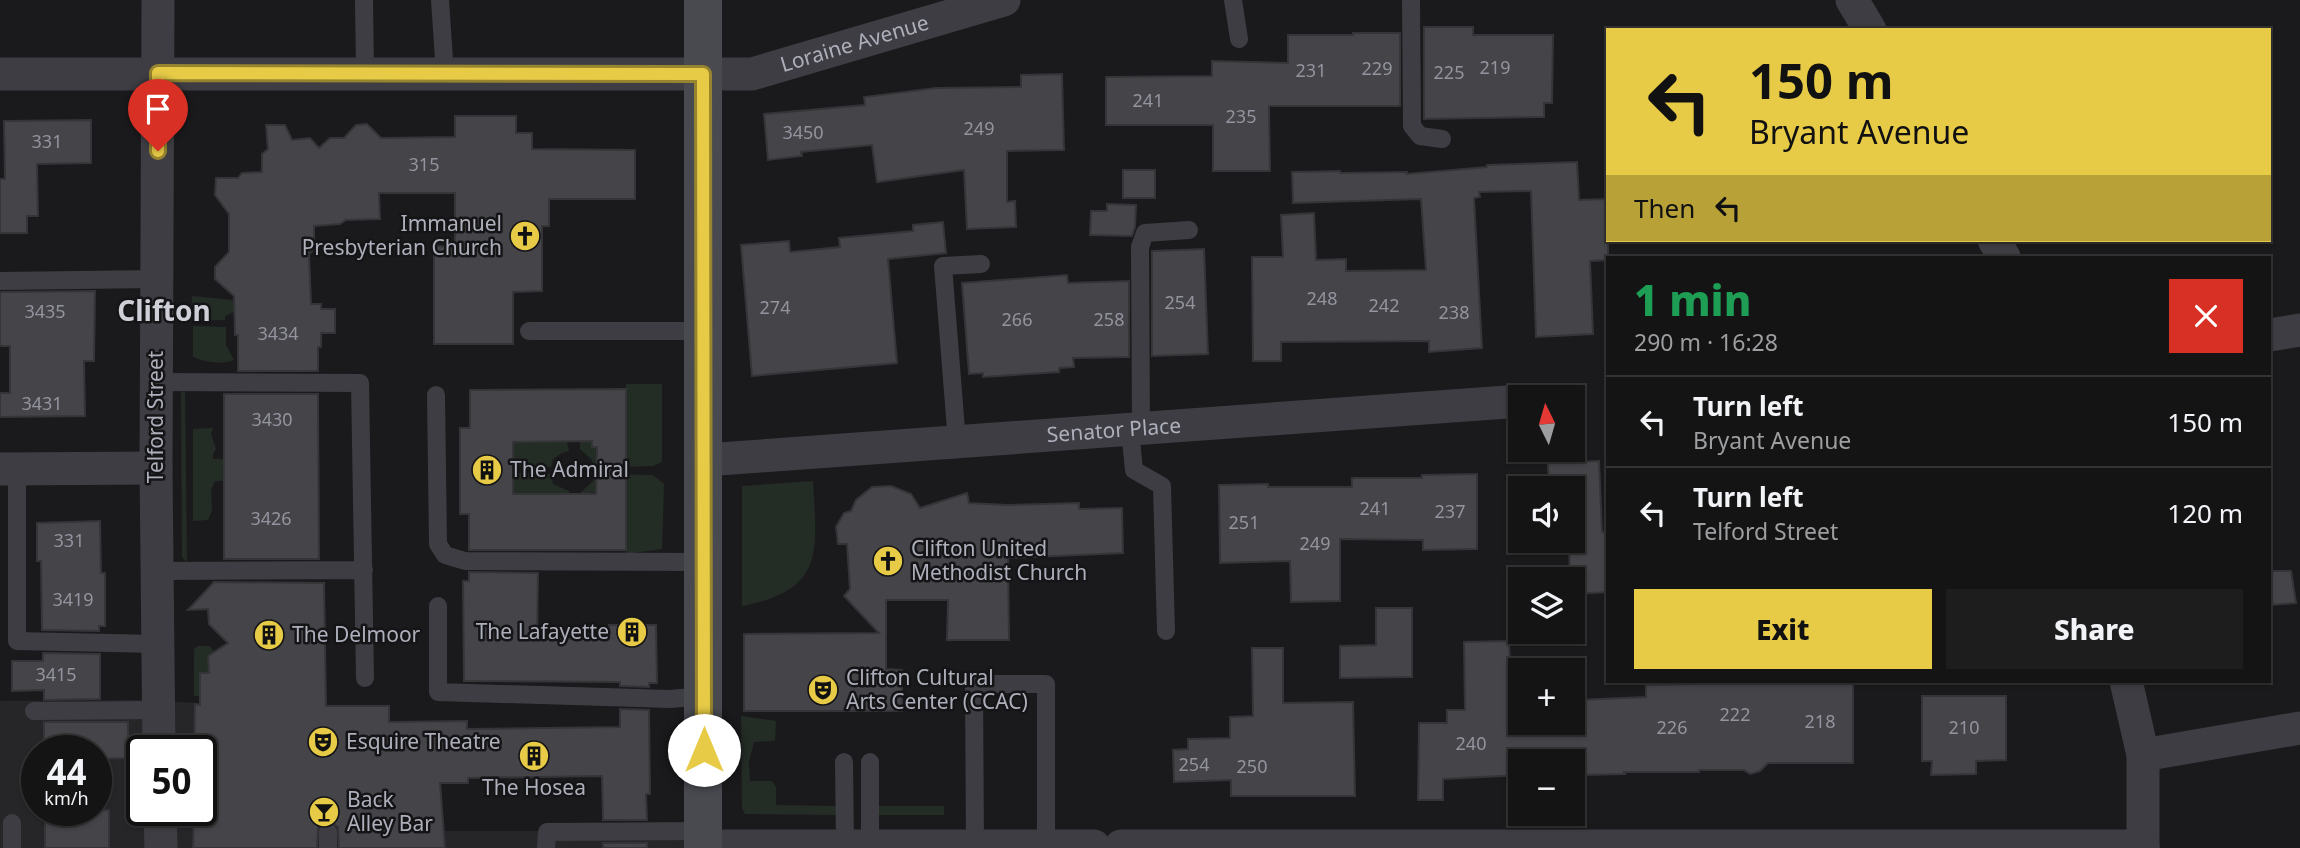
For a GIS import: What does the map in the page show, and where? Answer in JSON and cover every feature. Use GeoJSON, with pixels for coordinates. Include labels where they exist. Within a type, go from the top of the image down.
{"type":"FeatureCollection","features":[{"type":"Feature","properties":{"kind":"main road"},"geometry":{"type":"LineString","coordinates":[[703,0],[703,842]]}},
{"type":"Feature","properties":{"kind":"street","name":"Telford Street"},"geometry":{"type":"LineString","coordinates":[[158,0],[156,468],[159,735]]}},
{"type":"Feature","properties":{"kind":"street","name":"Loraine Avenue"},"geometry":{"type":"LineString","coordinates":[[0,74],[752,74],[1004,0]]}},
{"type":"Feature","properties":{"kind":"street"},"geometry":{"type":"LineString","coordinates":[[2271,335],[2300,330]]}},
{"type":"Feature","properties":{"kind":"street","name":"Senator Place"},"geometry":{"type":"LineString","coordinates":[[705,460],[1508,402]]}},
{"type":"Feature","properties":{"kind":"street"},"geometry":{"type":"LineString","coordinates":[[8,469],[156,468]]}},
{"type":"Feature","properties":{"kind":"street"},"geometry":{"type":"LineString","coordinates":[[703,842],[858,846],[2143,847],[2143,755],[2126,683]]}},
{"type":"Feature","properties":{"kind":"street"},"geometry":{"type":"LineString","coordinates":[[2143,755],[2300,727]]}},
{"type":"Feature","properties":{"kind":"street"},"geometry":{"type":"LineString","coordinates":[[160,826],[161,848]]}},
{"type":"Feature","properties":{"kind":"lane"},"geometry":{"type":"LineString","coordinates":[[364,0],[365,74]]}},
{"type":"Feature","properties":{"kind":"lane"},"geometry":{"type":"LineString","coordinates":[[440,0],[444,74]]}},
{"type":"Feature","properties":{"kind":"lane"},"geometry":{"type":"LineString","coordinates":[[1233,0],[1239,39]]}},
{"type":"Feature","properties":{"kind":"lane"},"geometry":{"type":"LineString","coordinates":[[1412,0],[1412,126],[1420,136],[1442,139]]}},
{"type":"Feature","properties":{"kind":"lane"},"geometry":{"type":"LineString","coordinates":[[1166,631],[1162,486],[1133,470],[1140,247],[1144,233],[1189,230]]}},
{"type":"Feature","properties":{"kind":"lane"},"geometry":{"type":"LineString","coordinates":[[957,443],[943,266],[981,264]]}},
{"type":"Feature","properties":{"kind":"lane"},"geometry":{"type":"LineString","coordinates":[[0,281],[157,279]]}},
{"type":"Feature","properties":{"kind":"lane"},"geometry":{"type":"LineString","coordinates":[[529,331],[704,331]]}},
{"type":"Feature","properties":{"kind":"lane"},"geometry":{"type":"LineString","coordinates":[[157,382],[360,383],[365,678]]}},
{"type":"Feature","properties":{"kind":"lane"},"geometry":{"type":"LineString","coordinates":[[436,395],[438,544],[445,555],[465,561],[704,562]]}},
{"type":"Feature","properties":{"kind":"lane"},"geometry":{"type":"LineString","coordinates":[[8,469],[17,641],[158,644]]}},
{"type":"Feature","properties":{"kind":"lane"},"geometry":{"type":"LineString","coordinates":[[157,571],[363,570]]}},
{"type":"Feature","properties":{"kind":"lane"},"geometry":{"type":"LineString","coordinates":[[438,606],[438,692],[670,699],[704,696]]}},
{"type":"Feature","properties":{"kind":"lane"},"geometry":{"type":"LineString","coordinates":[[975,846],[974,684],[1046,684],[1046,846]]}},
{"type":"Feature","properties":{"kind":"lane"},"geometry":{"type":"LineString","coordinates":[[34,710],[159,710]]}},
{"type":"Feature","properties":{"kind":"lane"},"geometry":{"type":"LineString","coordinates":[[844,762],[858,846]]}},
{"type":"Feature","properties":{"kind":"lane"},"geometry":{"type":"LineString","coordinates":[[858,846],[870,762]]}},
{"type":"Feature","properties":{"kind":"lane"},"geometry":{"type":"LineString","coordinates":[[12,823],[12,848]]}},
{"type":"Feature","properties":{"kind":"lane"},"geometry":{"type":"LineString","coordinates":[[546,848],[547,832],[703,842]]}},
{"type":"Feature","properties":{"kind":"shaded area"},"geometry":{"type":"Polygon","coordinates":[[[192,296],[234,300],[234,312],[225,316],[225,320],[192,321],[192,296]]]}},
{"type":"Feature","properties":{"kind":"shaded area"},"geometry":{"type":"Polygon","coordinates":[[[193,326],[226,327],[226,345],[234,360],[214,362],[193,357],[193,326]]]}},
{"type":"Feature","properties":{"kind":"shaded area"},"geometry":{"type":"Polygon","coordinates":[[[626,384],[662,384],[662,462],[653,466],[594,468],[592,460],[580,449],[580,442],[592,442],[593,447],[626,447],[626,384]]]}},
{"type":"Feature","properties":{"kind":"shaded area"},"geometry":{"type":"Polygon","coordinates":[[[185,391],[187,562],[182,557],[181,392],[185,391]]]}},
{"type":"Feature","properties":{"kind":"shaded area"},"geometry":{"type":"Polygon","coordinates":[[[213,428],[211,434],[216,449],[213,459],[319,459],[319,481],[215,481],[211,490],[212,511],[208,520],[193,521],[193,429],[213,428]]]}},
{"type":"Feature","properties":{"kind":"shaded area"},"geometry":{"type":"Polygon","coordinates":[[[513,442],[567,442],[569,451],[553,459],[551,467],[513,466],[513,442]]]}},
{"type":"Feature","properties":{"kind":"shaded area"},"geometry":{"type":"Polygon","coordinates":[[[513,473],[552,474],[553,484],[570,494],[513,494],[513,473]]]}},
{"type":"Feature","properties":{"kind":"shaded area"},"geometry":{"type":"Polygon","coordinates":[[[595,474],[653,475],[664,484],[662,549],[626,554],[626,489],[579,494],[593,481],[595,474]]]}},
{"type":"Feature","properties":{"kind":"shaded area"},"geometry":{"type":"Polygon","coordinates":[[[813,481],[815,528],[810,564],[802,578],[789,590],[742,606],[742,486],[813,481]]]}},
{"type":"Feature","properties":{"kind":"shaded area"},"geometry":{"type":"Polygon","coordinates":[[[198,646],[209,646],[215,652],[208,657],[214,696],[194,696],[194,649],[198,646]]]}},
{"type":"Feature","properties":{"kind":"shaded area"},"geometry":{"type":"Polygon","coordinates":[[[138,700],[252,706],[389,706],[390,831],[703,831],[1019,848],[0,848],[0,701],[138,700]]]}},
{"type":"Feature","properties":{"kind":"shaded area"},"geometry":{"type":"Polygon","coordinates":[[[741,716],[776,721],[775,741],[754,742],[749,762],[750,781],[772,781],[776,787],[776,805],[837,806],[837,815],[745,814],[742,808],[741,716]]]}},
{"type":"Feature","properties":{"kind":"shaded area"},"geometry":{"type":"Polygon","coordinates":[[[877,806],[944,806],[944,815],[877,815],[877,806]]]}},
{"type":"Feature","properties":{"kind":"building"},"geometry":{"type":"Polygon","coordinates":[[[1424,27],[1473,27],[1473,35],[1553,35],[1552,103],[1544,103],[1544,117],[1424,119],[1424,27]]]}},
{"type":"Feature","properties":{"kind":"building"},"geometry":{"type":"Polygon","coordinates":[[[1400,33],[1400,106],[1269,106],[1270,171],[1213,171],[1213,125],[1106,125],[1106,77],[1212,76],[1212,61],[1288,63],[1288,35],[1400,33]]]}},
{"type":"Feature","properties":{"kind":"building"},"geometry":{"type":"Polygon","coordinates":[[[1062,74],[1064,150],[1007,151],[1007,202],[1015,201],[1016,227],[967,229],[964,170],[877,182],[872,145],[801,152],[802,156],[768,160],[764,114],[865,105],[864,97],[936,88],[1021,87],[1021,75],[1062,74]]]}},
{"type":"Feature","properties":{"kind":"building"},"geometry":{"type":"Polygon","coordinates":[[[455,116],[516,116],[516,133],[532,133],[532,149],[635,150],[635,199],[549,199],[549,226],[542,226],[542,291],[513,292],[513,344],[434,344],[434,246],[455,247],[455,193],[379,193],[380,219],[346,220],[340,224],[314,226],[314,249],[309,254],[311,304],[321,304],[321,309],[335,309],[335,333],[321,333],[318,371],[238,371],[234,296],[215,279],[215,267],[229,252],[229,214],[215,195],[216,178],[238,178],[242,173],[262,172],[262,154],[268,149],[266,125],[285,125],[292,140],[310,138],[319,148],[330,138],[344,138],[356,125],[367,124],[381,138],[455,137],[455,116]]]}},
{"type":"Feature","properties":{"kind":"building"},"geometry":{"type":"Polygon","coordinates":[[[91,120],[91,163],[37,164],[38,216],[27,216],[27,233],[0,233],[0,179],[5,179],[4,121],[91,120]]]}},
{"type":"Feature","properties":{"kind":"building"},"geometry":{"type":"Polygon","coordinates":[[[1577,162],[1579,200],[1606,199],[1608,256],[1606,260],[1590,261],[1593,334],[1536,337],[1531,191],[1479,192],[1480,197],[1474,198],[1482,348],[1429,352],[1429,341],[1281,342],[1281,361],[1253,361],[1252,257],[1283,257],[1281,215],[1314,213],[1316,260],[1346,259],[1346,271],[1426,270],[1421,199],[1293,203],[1292,172],[1407,174],[1487,165],[1577,162]]]}},
{"type":"Feature","properties":{"kind":"building"},"geometry":{"type":"Polygon","coordinates":[[[1123,170],[1155,170],[1155,198],[1123,198],[1123,170]]]}},
{"type":"Feature","properties":{"kind":"building"},"geometry":{"type":"Polygon","coordinates":[[[1107,204],[1136,205],[1132,236],[1090,235],[1091,211],[1107,211],[1107,204]]]}},
{"type":"Feature","properties":{"kind":"building"},"geometry":{"type":"Polygon","coordinates":[[[943,222],[946,253],[888,259],[897,363],[752,376],[741,245],[789,241],[790,252],[840,247],[839,238],[913,231],[913,225],[943,222]]]}},
{"type":"Feature","properties":{"kind":"building"},"geometry":{"type":"Polygon","coordinates":[[[1204,249],[1208,354],[1152,356],[1152,251],[1204,249]]]}},
{"type":"Feature","properties":{"kind":"building"},"geometry":{"type":"Polygon","coordinates":[[[1067,275],[1068,283],[1129,281],[1129,357],[1073,358],[1074,367],[1059,368],[1059,372],[983,377],[983,373],[969,374],[962,283],[1067,275]]]}},
{"type":"Feature","properties":{"kind":"building"},"geometry":{"type":"Polygon","coordinates":[[[95,291],[94,361],[84,361],[85,416],[0,417],[0,393],[10,393],[10,346],[0,346],[0,292],[95,291]]]}},
{"type":"Feature","properties":{"kind":"building","name":"The Admiral"},"geometry":{"type":"Polygon","coordinates":[[[626,389],[626,550],[469,550],[469,514],[460,514],[460,428],[470,428],[470,390],[626,389]],[[592,441],[513,442],[513,494],[596,494],[597,447],[592,447],[592,441]]]}},
{"type":"Feature","properties":{"kind":"building"},"geometry":{"type":"Polygon","coordinates":[[[224,394],[318,394],[319,559],[224,559],[224,394]]]}},
{"type":"Feature","properties":{"kind":"building"},"geometry":{"type":"Polygon","coordinates":[[[1599,461],[1602,532],[1606,531],[1606,592],[1585,593],[1585,567],[1570,567],[1569,553],[1585,553],[1585,476],[1549,476],[1548,463],[1599,461]]]}},
{"type":"Feature","properties":{"kind":"building"},"geometry":{"type":"Polygon","coordinates":[[[1477,474],[1477,549],[1423,550],[1423,540],[1340,539],[1340,601],[1291,602],[1290,561],[1220,563],[1219,485],[1352,487],[1352,478],[1422,478],[1422,475],[1477,474]]]}},
{"type":"Feature","properties":{"kind":"building"},"geometry":{"type":"Polygon","coordinates":[[[891,486],[911,494],[920,508],[967,493],[969,503],[1079,503],[1079,509],[1122,508],[1123,553],[1008,558],[1009,640],[947,640],[948,600],[886,600],[886,669],[902,670],[902,711],[744,711],[744,634],[879,633],[844,596],[850,589],[847,544],[838,544],[836,527],[844,513],[851,511],[856,500],[872,487],[891,486]]]}},
{"type":"Feature","properties":{"kind":"building"},"geometry":{"type":"Polygon","coordinates":[[[100,521],[101,573],[105,573],[105,626],[99,626],[99,631],[42,630],[41,561],[37,561],[37,523],[100,521]]]}},
{"type":"Feature","properties":{"kind":"building"},"geometry":{"type":"Polygon","coordinates":[[[2271,571],[2291,571],[2296,603],[2271,605],[2271,571]]]}},
{"type":"Feature","properties":{"kind":"building","name":"The Lafayette"},"geometry":{"type":"Polygon","coordinates":[[[469,572],[538,573],[537,639],[584,639],[583,634],[609,633],[609,625],[656,625],[657,683],[649,683],[649,687],[620,686],[620,682],[464,681],[463,581],[469,581],[469,572]]]}},
{"type":"Feature","properties":{"kind":"building"},"geometry":{"type":"Polygon","coordinates":[[[214,582],[324,583],[326,706],[389,706],[389,722],[467,721],[467,729],[620,727],[620,709],[649,710],[650,794],[646,794],[647,820],[603,820],[602,776],[468,778],[468,783],[440,783],[445,848],[339,848],[338,827],[329,821],[318,827],[317,848],[193,848],[194,826],[217,826],[217,735],[194,735],[195,704],[200,705],[200,673],[209,673],[208,656],[228,643],[209,624],[208,609],[188,610],[214,582]]]}},
{"type":"Feature","properties":{"kind":"building"},"geometry":{"type":"Polygon","coordinates":[[[1376,608],[1412,608],[1412,677],[1340,678],[1340,646],[1376,645],[1376,608]]]}},
{"type":"Feature","properties":{"kind":"building"},"geometry":{"type":"Polygon","coordinates":[[[1508,641],[1508,735],[1585,735],[1585,700],[1646,697],[1646,685],[1853,683],[1853,763],[1768,763],[1760,771],[1750,774],[1744,770],[1699,770],[1585,775],[1585,749],[1508,749],[1508,776],[1443,779],[1443,800],[1418,800],[1419,723],[1447,723],[1447,710],[1465,710],[1464,642],[1508,641]]]}},
{"type":"Feature","properties":{"kind":"building"},"geometry":{"type":"Polygon","coordinates":[[[1252,648],[1283,648],[1283,703],[1353,702],[1355,796],[1231,796],[1231,780],[1174,782],[1173,750],[1188,749],[1188,739],[1230,738],[1230,717],[1253,716],[1252,648]]]}},
{"type":"Feature","properties":{"kind":"building"},"geometry":{"type":"Polygon","coordinates":[[[43,653],[100,654],[100,699],[44,700],[44,690],[12,691],[12,661],[43,661],[43,653]]]}},
{"type":"Feature","properties":{"kind":"building"},"geometry":{"type":"Polygon","coordinates":[[[1922,696],[2006,696],[2006,760],[1976,761],[1976,774],[1931,775],[1932,761],[1922,761],[1922,696]]]}},
{"type":"Feature","properties":{"kind":"building"},"geometry":{"type":"Polygon","coordinates":[[[44,722],[128,722],[126,758],[112,758],[112,735],[44,735],[44,722]]]}},
{"type":"Feature","properties":{"kind":"building"},"geometry":{"type":"Polygon","coordinates":[[[45,826],[109,826],[109,848],[45,848],[45,826]]]}},
{"type":"Feature","properties":{"kind":"building"},"geometry":{"type":"Polygon","coordinates":[[[603,843],[647,843],[647,848],[603,848],[603,843]]]}},
{"type":"Feature","properties":{"kind":"place","name":"Immanuel Presbyterian Church"},"geometry":{"type":"Point","coordinates":[525,236]}},
{"type":"Feature","properties":{"kind":"place","name":"The Admiral"},"geometry":{"type":"Point","coordinates":[487,470]}},
{"type":"Feature","properties":{"kind":"place","name":"Clifton United Methodist Church"},"geometry":{"type":"Point","coordinates":[888,561]}},
{"type":"Feature","properties":{"kind":"place","name":"The Lafayette"},"geometry":{"type":"Point","coordinates":[632,632]}},
{"type":"Feature","properties":{"kind":"place","name":"The Delmoor"},"geometry":{"type":"Point","coordinates":[269,635]}},
{"type":"Feature","properties":{"kind":"place","name":"Clifton Cultural Arts Center (CCAC)"},"geometry":{"type":"Point","coordinates":[823,690]}},
{"type":"Feature","properties":{"kind":"place","name":"Esquire Theatre"},"geometry":{"type":"Point","coordinates":[323,742]}},
{"type":"Feature","properties":{"kind":"place","name":"The Hosea"},"geometry":{"type":"Point","coordinates":[534,756]}},
{"type":"Feature","properties":{"kind":"place","name":"Back Alley Bar"},"geometry":{"type":"Point","coordinates":[324,812]}},
{"type":"Feature","properties":{"kind":"district","name":"Clifton"},"geometry":{"type":"Point","coordinates":[164,311]}},
{"type":"Feature","properties":{"kind":"route"},"geometry":{"type":"LineString","coordinates":[[158,151],[158,73],[703,74],[704,750]]}}]}
